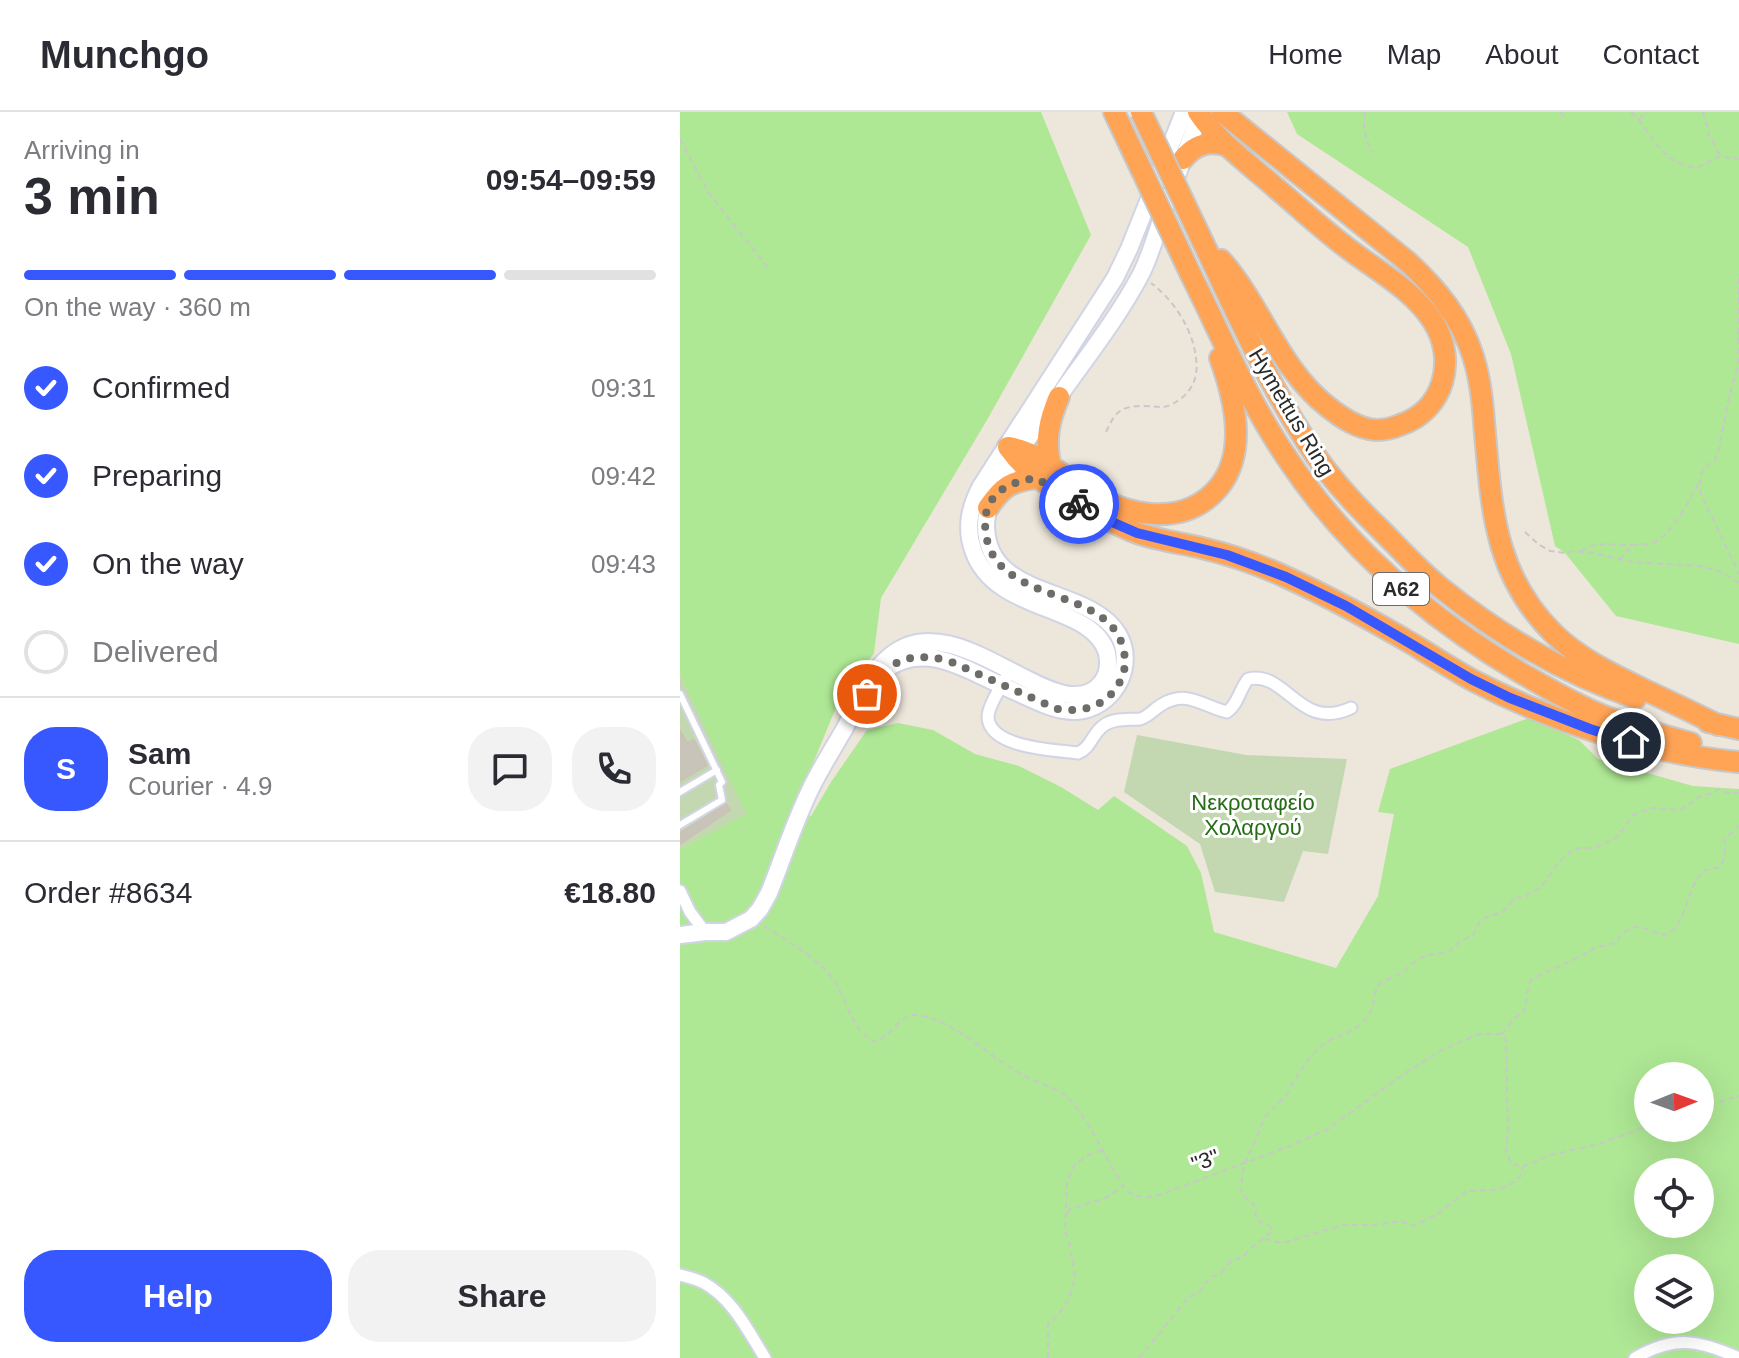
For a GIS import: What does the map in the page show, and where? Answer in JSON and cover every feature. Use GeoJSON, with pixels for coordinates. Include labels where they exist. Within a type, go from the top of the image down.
{"type":"FeatureCollection","features":[{"type":"Feature","properties":{"kind":"highway","name":"Hymettus Ring"},"geometry":{"type":"LineString","coordinates":[[1114,112],[1230,358],[1287,458],[1342,529],[1403,590],[1434,616],[1497,658],[1601,715],[1655,733],[1739,754]]}},
{"type":"Feature","properties":{"kind":"highway","name":"Hymettus Ring"},"geometry":{"type":"LineString","coordinates":[[1141,112],[1256,355],[1307,443],[1357,508],[1439,587],[1540,655],[1619,692],[1739,729]]}},
{"type":"Feature","properties":{"kind":"highway"},"geometry":{"type":"LineString","coordinates":[[1222,112],[1238,120],[1408,262],[1432,284],[1448,306],[1473,355],[1480,383],[1495,525],[1503,553],[1512,576],[1538,617],[1574,651],[1597,666],[1718,725]]}},
{"type":"Feature","properties":{"kind":"highway"},"geometry":{"type":"LineString","coordinates":[[1196,113],[1228,146],[1318,226],[1414,297],[1426,311],[1443,341],[1446,355],[1444,379],[1435,399],[1412,421],[1391,428],[1376,430],[1342,418],[1297,376],[1229,269],[1200,236]]}},
{"type":"Feature","properties":{"kind":"highway"},"geometry":{"type":"LineString","coordinates":[[1183,159],[1189,151],[1208,143],[1228,146]]}},
{"type":"Feature","properties":{"kind":"highway"},"geometry":{"type":"LineString","coordinates":[[988,508],[1006,486],[1043,471],[1061,475],[1089,493],[1124,508],[1156,516],[1194,508],[1221,485],[1234,451],[1234,412],[1223,367],[1191,275]]}},
{"type":"Feature","properties":{"kind":"highway"},"geometry":{"type":"LineString","coordinates":[[1043,471],[1047,434],[1059,397]]}},
{"type":"Feature","properties":{"kind":"highway"},"geometry":{"type":"LineString","coordinates":[[1015,451],[1112,522],[1137,533],[1227,555],[1286,577],[1510,698],[1590,729],[1651,748],[1739,762]]}},
{"type":"Feature","properties":{"kind":"street"},"geometry":{"type":"LineString","coordinates":[[680,935],[726,932],[751,919],[760,909],[811,787],[879,676],[900,660],[930,657],[947,660],[1073,696],[1085,694],[1102,683],[1109,664],[1103,645],[1091,629],[1001,588],[991,580],[976,558],[971,542],[969,527],[973,501],[1059,397],[1140,275],[1183,159],[1196,113]]}},
{"type":"Feature","properties":{"kind":"street"},"geometry":{"type":"LineString","coordinates":[[1006,678],[1057,709],[1071,711],[1096,706],[1108,698],[1123,676],[1124,648],[1119,635],[1102,617],[1025,582],[998,564],[990,551],[985,522],[994,491],[1115,278],[1196,113]]}},
{"type":"Feature","properties":{"kind":"street"},"geometry":{"type":"LineString","coordinates":[[1006,678],[991,707],[988,718],[992,729],[1013,743],[1078,753],[1086,750],[1104,724],[1144,718],[1173,698],[1200,701],[1227,712],[1235,706],[1248,679],[1256,677],[1267,680],[1314,712],[1338,714],[1351,708]]}},
{"type":"Feature","properties":{"kind":"street"},"geometry":{"type":"LineString","coordinates":[[680,891],[685,911],[705,932]]}},
{"type":"Feature","properties":{"kind":"street"},"geometry":{"type":"LineString","coordinates":[[680,1275],[702,1282],[719,1293],[740,1316],[765,1358]]}},
{"type":"Feature","properties":{"kind":"street"},"geometry":{"type":"LineString","coordinates":[[1635,1358],[1655,1346],[1694,1342],[1713,1346],[1739,1358]]}},
{"type":"Feature","properties":{"kind":"lane"},"geometry":{"type":"LineString","coordinates":[[680,694],[722,782],[719,785],[722,800],[680,825]]}},
{"type":"Feature","properties":{"kind":"lane"},"geometry":{"type":"LineString","coordinates":[[680,792],[717,770]]}},
{"type":"Feature","properties":{"kind":"path"},"geometry":{"type":"LineString","coordinates":[[1365,112],[1363,124],[1372,153]]}},
{"type":"Feature","properties":{"kind":"path"},"geometry":{"type":"LineString","coordinates":[[1560,112],[1565,118]]}},
{"type":"Feature","properties":{"kind":"path"},"geometry":{"type":"LineString","coordinates":[[1631,112],[1666,157],[1677,163],[1697,168],[1720,156],[1739,159]]}},
{"type":"Feature","properties":{"kind":"path"},"geometry":{"type":"LineString","coordinates":[[1639,119],[1647,112]]}},
{"type":"Feature","properties":{"kind":"path"},"geometry":{"type":"LineString","coordinates":[[1703,112],[1709,135],[1720,156]]}},
{"type":"Feature","properties":{"kind":"path"},"geometry":{"type":"LineString","coordinates":[[680,139],[708,192],[767,267]]}},
{"type":"Feature","properties":{"kind":"path"},"geometry":{"type":"LineString","coordinates":[[1106,432],[1112,418],[1120,411],[1132,407],[1167,407],[1179,401],[1195,381],[1196,354],[1189,331],[1176,308],[1159,289],[1140,275]]}},
{"type":"Feature","properties":{"kind":"path"},"geometry":{"type":"LineString","coordinates":[[1739,278],[1738,365],[1719,448],[1715,460],[1700,474],[1699,483],[1701,494],[1739,574]]}},
{"type":"Feature","properties":{"kind":"path"},"geometry":{"type":"LineString","coordinates":[[1580,552],[1595,543],[1614,546],[1652,544],[1663,536],[1699,483]]}},
{"type":"Feature","properties":{"kind":"path"},"geometry":{"type":"LineString","coordinates":[[1525,532],[1550,551],[1593,553],[1619,560],[1664,565],[1701,566],[1721,572],[1739,583]]}},
{"type":"Feature","properties":{"kind":"path"},"geometry":{"type":"LineString","coordinates":[[1619,560],[1633,545]]}},
{"type":"Feature","properties":{"kind":"path"},"geometry":{"type":"LineString","coordinates":[[1139,1358],[1188,1298],[1201,1290],[1209,1278],[1221,1273],[1231,1261],[1243,1257],[1272,1230],[1256,1219],[1254,1204],[1249,1202],[1240,1188],[1245,1161],[1270,1109],[1287,1094],[1299,1073],[1325,1042],[1353,1031],[1366,1018],[1372,1010],[1378,985],[1420,958],[1449,952],[1473,935],[1480,921],[1503,912],[1515,898],[1526,896],[1541,887],[1569,853],[1578,848],[1595,848],[1617,837],[1633,815],[1653,808],[1681,810],[1702,795],[1719,789],[1739,793]]}},
{"type":"Feature","properties":{"kind":"path"},"geometry":{"type":"LineString","coordinates":[[1634,1131],[1599,1144],[1551,1155],[1522,1167],[1511,1163],[1506,1151],[1507,1053],[1506,1041],[1501,1034],[1524,1011],[1533,978],[1595,948],[1615,943],[1627,930],[1647,928],[1662,935],[1674,929],[1681,920],[1688,896],[1699,877],[1724,861],[1725,839],[1739,826]]}},
{"type":"Feature","properties":{"kind":"path"},"geometry":{"type":"LineString","coordinates":[[751,919],[815,958],[833,979],[849,1013],[869,1039],[876,1042],[883,1039],[909,1016],[935,1019],[1023,1075],[1060,1091],[1072,1102],[1123,1186],[1105,1198],[1070,1209],[1067,1214]]}},
{"type":"Feature","properties":{"kind":"path","name":"\"3\""},"geometry":{"type":"LineString","coordinates":[[1123,1186],[1138,1198],[1148,1199],[1290,1146],[1328,1129],[1440,1051],[1479,1034],[1501,1034]]}},
{"type":"Feature","properties":{"kind":"path"},"geometry":{"type":"LineString","coordinates":[[1714,1104],[1739,1096]]}},
{"type":"Feature","properties":{"kind":"path"},"geometry":{"type":"LineString","coordinates":[[1048,1358],[1048,1324],[1069,1299],[1075,1278],[1065,1232],[1067,1181],[1075,1164],[1082,1158],[1102,1151]]}},
{"type":"Feature","properties":{"kind":"path"},"geometry":{"type":"LineString","coordinates":[[1264,1239],[1283,1243],[1343,1225],[1401,1221],[1413,1226],[1436,1215],[1467,1191],[1508,1186],[1522,1175],[1522,1167]]}},
{"type":"Feature","properties":{"kind":"green space"},"geometry":{"type":"Polygon","coordinates":[[[680,112],[1041,112],[1091,235],[987,420],[881,598],[874,653],[835,710],[792,814],[811,816],[867,730],[898,723],[933,730],[975,754],[1019,766],[1098,810],[1114,796],[1187,846],[1201,873],[1214,932],[1336,968],[1378,896],[1394,814],[1378,812],[1390,769],[1529,718],[1579,740],[1598,759],[1693,786],[1739,789],[1739,1358],[680,1358],[680,849],[745,814],[680,675],[680,112]]]}},
{"type":"Feature","properties":{"kind":"green space"},"geometry":{"type":"Polygon","coordinates":[[[1287,112],[1739,112],[1739,644],[1616,616],[1565,553],[1555,546],[1511,354],[1468,247],[1297,134],[1287,112]]]}},
{"type":"Feature","properties":{"kind":"green space"},"geometry":{"type":"Polygon","coordinates":[[[680,675],[746,814],[680,849],[680,675]]]}},
{"type":"Feature","properties":{"kind":"green space","name":"Νεκροταφείο Χολαργού"},"geometry":{"type":"Polygon","coordinates":[[[1137,735],[1246,755],[1347,759],[1328,854],[1303,851],[1284,902],[1215,892],[1200,844],[1124,792],[1137,735]]]}},
{"type":"Feature","properties":{"kind":"building"},"geometry":{"type":"Polygon","coordinates":[[[680,731],[687,743],[694,740],[707,765],[680,781],[680,731]]]}},
{"type":"Feature","properties":{"kind":"building"},"geometry":{"type":"Polygon","coordinates":[[[726,804],[730,810],[680,844],[680,833],[726,804]]]}},
{"type":"Feature","properties":{"kind":"way so far"},"geometry":{"type":"LineString","coordinates":[[867,694],[879,676],[900,660],[930,657],[947,660],[1057,709],[1084,710],[1108,698],[1123,676],[1124,648],[1119,635],[1102,617],[1090,610],[1009,573],[994,558],[986,537],[988,508],[997,494],[1013,482],[1036,478],[1079,504]]}},
{"type":"Feature","properties":{"kind":"route"},"geometry":{"type":"LineString","coordinates":[[1079,504],[1137,533],[1227,555],[1286,577],[1346,606],[1471,679],[1510,698],[1631,742]]}}]}
